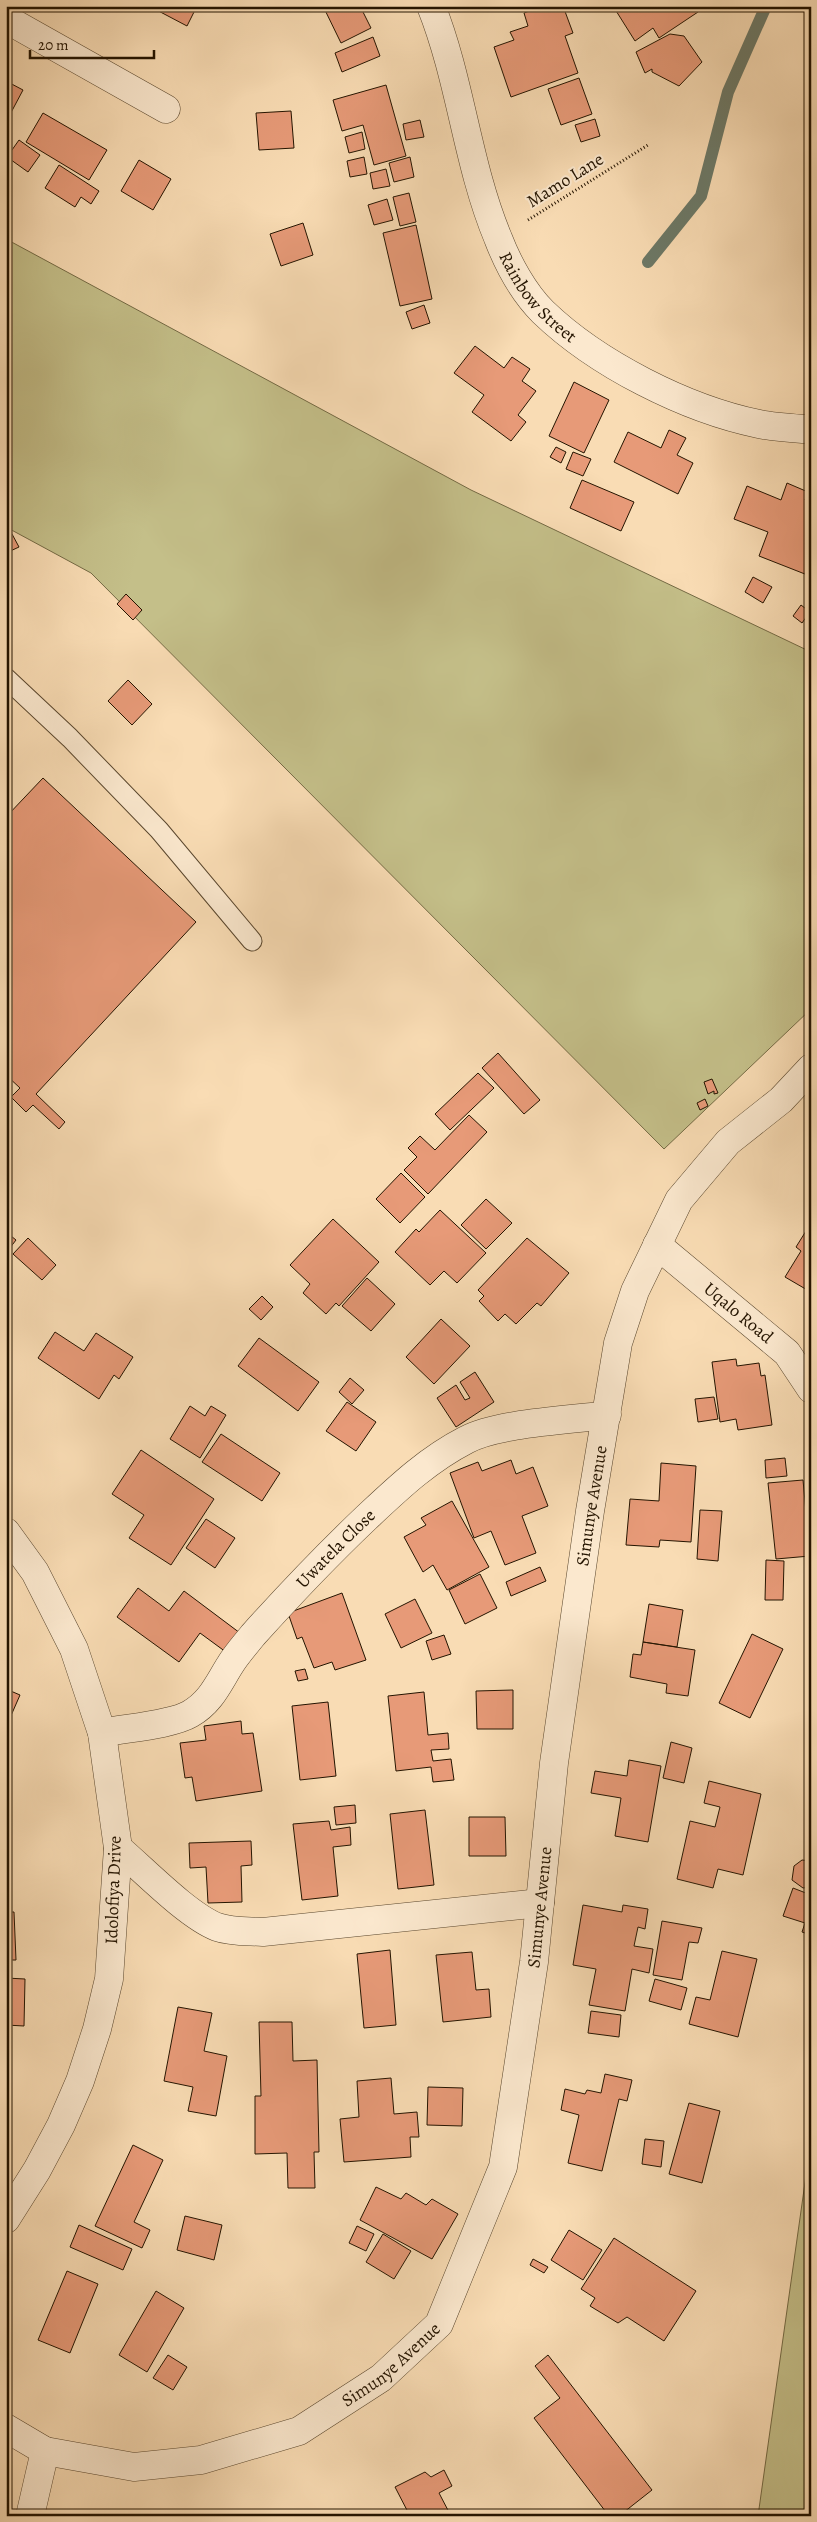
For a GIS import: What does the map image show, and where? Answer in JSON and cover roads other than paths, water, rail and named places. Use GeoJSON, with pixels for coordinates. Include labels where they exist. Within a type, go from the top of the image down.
{"type":"FeatureCollection","features":[{"type":"Feature","properties":{"kind":"street","name":"Rainbow Street"},"geometry":{"type":"LineString","coordinates":[[431,6],[445,42],[479,180],[498,238],[519,281],[542,311],[582,344],[642,380],[699,406],[759,424],[804,429],[811,428]]}},
{"type":"Feature","properties":{"kind":"street"},"geometry":{"type":"LineString","coordinates":[[6,19],[166,109]]}},
{"type":"Feature","properties":{"kind":"street","name":"Simunye Avenue"},"geometry":{"type":"LineString","coordinates":[[6,2428],[45,2452],[134,2467],[201,2460],[299,2430],[381,2378],[439,2324],[503,2167],[534,1962],[554,1763],[590,1511],[618,1343],[635,1291],[679,1200],[728,1142],[781,1100],[811,1068]]}},
{"type":"Feature","properties":{"kind":"street","name":"Uqalo Road"},"geometry":{"type":"LineString","coordinates":[[657,1245],[788,1353],[811,1389]]}},
{"type":"Feature","properties":{"kind":"street","name":"Uwatela Close"},"geometry":{"type":"LineString","coordinates":[[102,1733],[188,1715],[204,1705],[218,1688],[230,1664],[253,1636],[334,1548],[401,1484],[432,1460],[468,1438],[507,1428],[607,1415]]}},
{"type":"Feature","properties":{"kind":"street","name":"Idolofiya Drive"},"geometry":{"type":"LineString","coordinates":[[6,1532],[35,1572],[74,1649],[102,1733],[118,1848],[109,1979],[97,2029],[80,2081],[61,2125],[37,2170],[6,2219]]}},
{"type":"Feature","properties":{"kind":"street"},"geometry":{"type":"LineString","coordinates":[[118,1848],[201,1920],[220,1928],[242,1931],[263,1932],[540,1903]]}},
{"type":"Feature","properties":{"kind":"street"},"geometry":{"type":"LineString","coordinates":[[30,2516],[45,2452]]}},
{"type":"Feature","properties":{"kind":"lane"},"geometry":{"type":"LineString","coordinates":[[6,678],[70,738],[159,830],[252,941]]}},
{"type":"Feature","properties":{"kind":"waterway"},"geometry":{"type":"LineString","coordinates":[[648,262],[701,196],[728,92],[766,6]]}}]}
